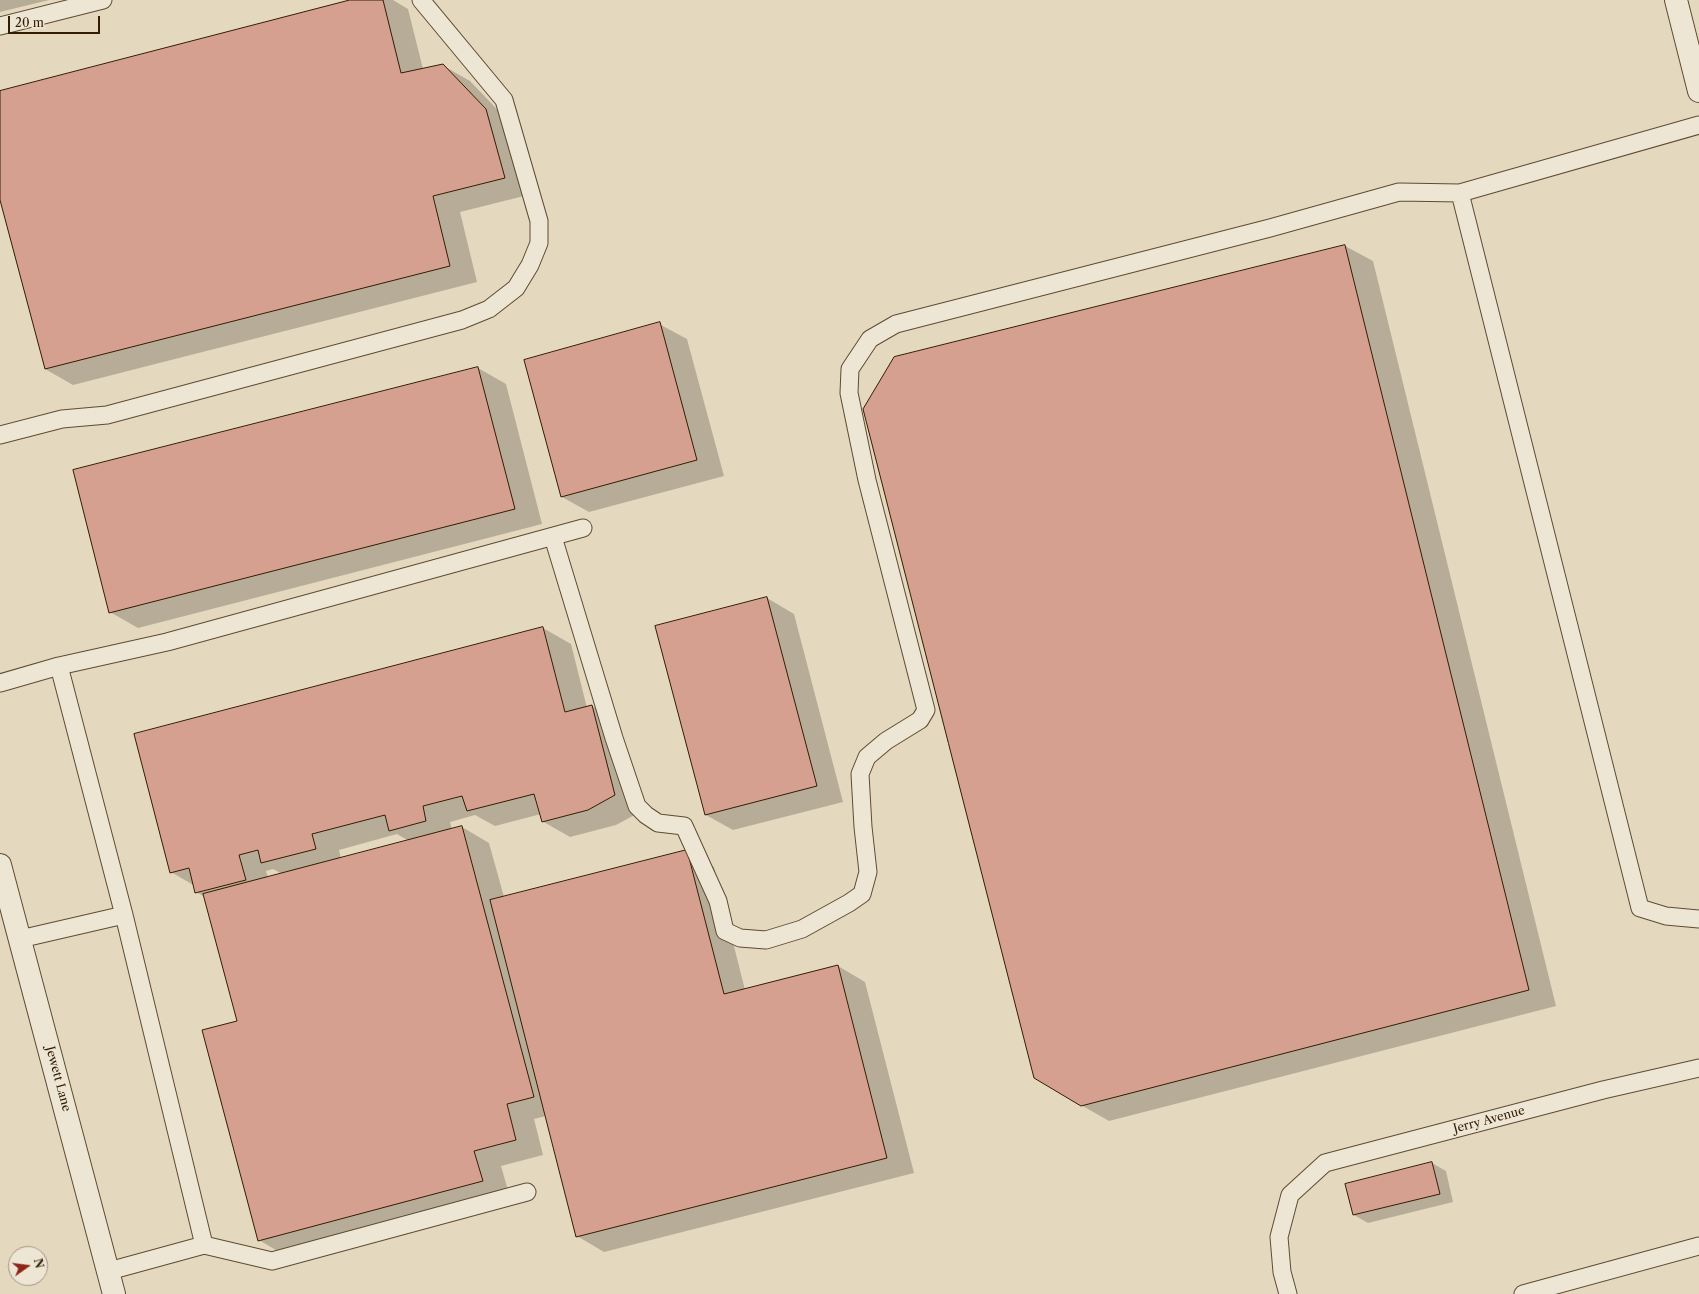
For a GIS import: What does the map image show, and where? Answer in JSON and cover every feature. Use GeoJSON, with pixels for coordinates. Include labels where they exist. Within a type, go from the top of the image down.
{"type":"FeatureCollection","features":[{"type":"Feature","properties":{"kind":"street"},"geometry":{"type":"LineString","coordinates":[[1676,0],[1694,45],[1699,91]]}},
{"type":"Feature","properties":{"kind":"street","name":"Jewett Lane"},"geometry":{"type":"LineString","coordinates":[[1,873],[114,1294]]}},
{"type":"Feature","properties":{"kind":"lane"},"geometry":{"type":"LineString","coordinates":[[0,26],[103,0]]}},
{"type":"Feature","properties":{"kind":"lane"},"geometry":{"type":"LineString","coordinates":[[0,435],[62,419],[107,415],[462,320],[489,309],[516,288],[530,265],[539,243],[539,221],[504,100],[421,0]]}},
{"type":"Feature","properties":{"kind":"lane"},"geometry":{"type":"LineString","coordinates":[[552,537],[614,738],[637,806],[646,815],[658,823],[684,826],[718,902],[725,930],[740,938],[766,940],[802,929],[849,903],[862,894],[868,872],[863,827],[860,774],[867,757],[886,741],[920,720],[926,710],[867,480],[849,393],[850,369],[870,339],[896,324],[1270,228],[1399,192],[1460,193],[1699,125]]}},
{"type":"Feature","properties":{"kind":"lane"},"geometry":{"type":"LineString","coordinates":[[1460,193],[1640,908],[1666,916],[1699,919]]}},
{"type":"Feature","properties":{"kind":"lane"},"geometry":{"type":"LineString","coordinates":[[0,683],[59,666],[167,642],[583,528]]}},
{"type":"Feature","properties":{"kind":"lane"},"geometry":{"type":"LineString","coordinates":[[59,666],[124,915],[204,1245]]}},
{"type":"Feature","properties":{"kind":"lane"},"geometry":{"type":"LineString","coordinates":[[20,940],[124,915]]}},
{"type":"Feature","properties":{"kind":"lane","name":"Jerry Avenue"},"geometry":{"type":"LineString","coordinates":[[1288,1294],[1282,1272],[1279,1237],[1290,1195],[1325,1164],[1603,1090],[1699,1068]]}},
{"type":"Feature","properties":{"kind":"lane"},"geometry":{"type":"LineString","coordinates":[[109,1271],[204,1245],[272,1261],[527,1192]]}},
{"type":"Feature","properties":{"kind":"lane"},"geometry":{"type":"LineString","coordinates":[[1524,1294],[1699,1246]]}},
{"type":"Feature","properties":{"kind":"building"},"geometry":{"type":"Polygon","coordinates":[[[350,0],[383,0],[401,73],[443,64],[486,109],[505,178],[433,196],[450,266],[45,369],[0,200],[0,91],[350,0]]]}},
{"type":"Feature","properties":{"kind":"building"},"geometry":{"type":"Polygon","coordinates":[[[1345,245],[1529,990],[1081,1106],[1034,1078],[863,409],[894,357],[1345,245]]]}},
{"type":"Feature","properties":{"kind":"building"},"geometry":{"type":"Polygon","coordinates":[[[660,322],[697,460],[561,497],[524,360],[660,322]]]}},
{"type":"Feature","properties":{"kind":"building"},"geometry":{"type":"Polygon","coordinates":[[[478,367],[515,509],[109,613],[73,470],[478,367]]]}},
{"type":"Feature","properties":{"kind":"building"},"geometry":{"type":"Polygon","coordinates":[[[767,597],[817,786],[705,815],[655,626],[767,597]]]}},
{"type":"Feature","properties":{"kind":"building"},"geometry":{"type":"Polygon","coordinates":[[[543,627],[565,712],[592,705],[615,795],[588,810],[542,822],[534,794],[467,811],[462,796],[423,806],[426,821],[389,831],[385,815],[312,834],[316,849],[261,863],[258,850],[239,855],[246,880],[195,893],[189,868],[170,873],[134,734],[543,627]]]}},
{"type":"Feature","properties":{"kind":"building"},"geometry":{"type":"Polygon","coordinates":[[[462,826],[534,1097],[507,1104],[516,1140],[474,1151],[483,1181],[258,1241],[202,1030],[237,1021],[203,894],[462,826]]]}},
{"type":"Feature","properties":{"kind":"building"},"geometry":{"type":"Polygon","coordinates":[[[687,850],[724,994],[838,965],[887,1158],[576,1237],[490,900],[687,850]]]}},
{"type":"Feature","properties":{"kind":"building"},"geometry":{"type":"Polygon","coordinates":[[[1432,1162],[1440,1194],[1353,1215],[1345,1184],[1432,1162]]]}}]}
